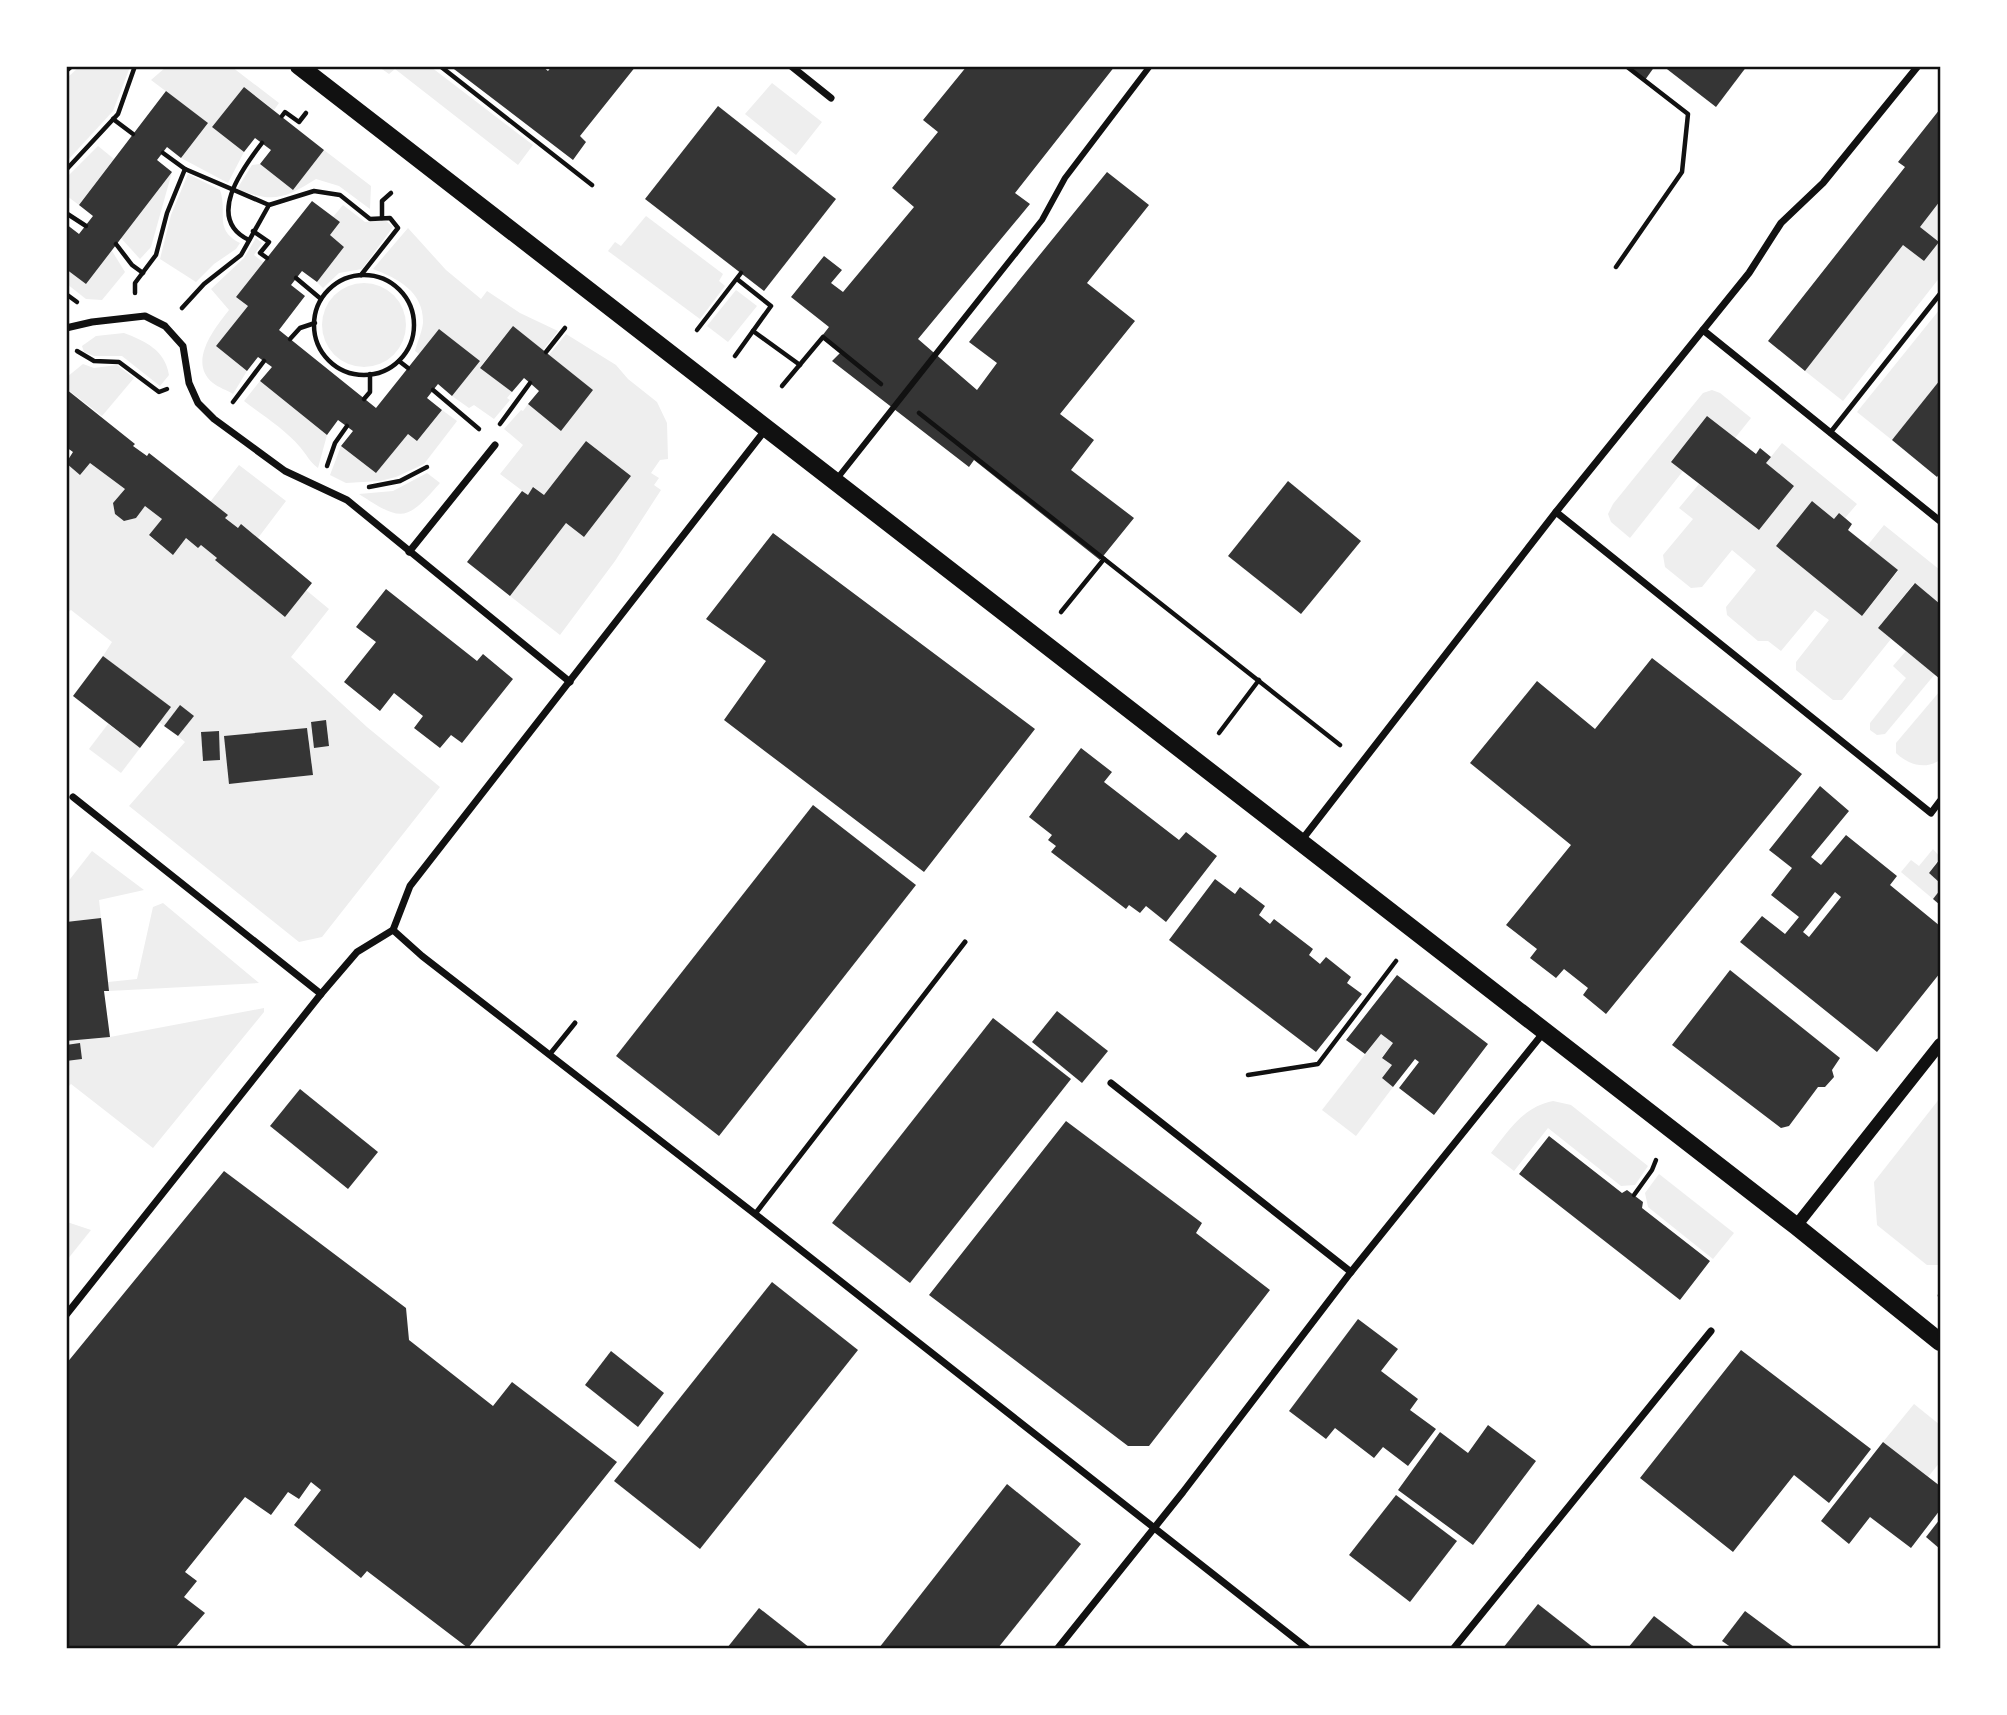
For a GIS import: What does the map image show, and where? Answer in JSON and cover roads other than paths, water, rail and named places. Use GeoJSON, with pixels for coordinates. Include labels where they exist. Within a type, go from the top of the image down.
{"type":"FeatureCollection","features":[{"type":"Feature","properties":{"kind":"main road"},"geometry":{"type":"LineString","coordinates":[[299,66],[1301,841],[1941,1342]]}},
{"type":"Feature","properties":{"kind":"street"},"geometry":{"type":"LineString","coordinates":[[791,66],[831,98]]}},
{"type":"Feature","properties":{"kind":"street"},"geometry":{"type":"LineString","coordinates":[[835,481],[1042,220],[1065,177],[1150,66]]}},
{"type":"Feature","properties":{"kind":"street"},"geometry":{"type":"LineString","coordinates":[[1301,841],[1556,512],[1749,273],[1781,223],[1823,183],[1919,66]]}},
{"type":"Feature","properties":{"kind":"street"},"geometry":{"type":"LineString","coordinates":[[66,328],[145,316],[165,326],[183,346],[189,383],[198,403],[214,419],[285,471],[346,500],[570,682]]}},
{"type":"Feature","properties":{"kind":"street"},"geometry":{"type":"LineString","coordinates":[[1703,331],[1941,521]]}},
{"type":"Feature","properties":{"kind":"street"},"geometry":{"type":"LineString","coordinates":[[66,1315],[321,994],[357,952],[393,930],[410,886],[767,428]]}},
{"type":"Feature","properties":{"kind":"street"},"geometry":{"type":"LineString","coordinates":[[409,552],[495,445]]}},
{"type":"Feature","properties":{"kind":"street"},"geometry":{"type":"LineString","coordinates":[[1556,512],[1931,813],[1941,801]]}},
{"type":"Feature","properties":{"kind":"street"},"geometry":{"type":"LineString","coordinates":[[73,797],[321,994]]}},
{"type":"Feature","properties":{"kind":"street"},"geometry":{"type":"LineString","coordinates":[[393,930],[422,956],[551,1054],[1307,1648]]}},
{"type":"Feature","properties":{"kind":"street"},"geometry":{"type":"LineString","coordinates":[[1058,1648],[1351,1272],[1544,1032]]}},
{"type":"Feature","properties":{"kind":"street"},"geometry":{"type":"LineString","coordinates":[[1796,1226],[1941,1044]]}},
{"type":"Feature","properties":{"kind":"street"},"geometry":{"type":"LineString","coordinates":[[1111,1083],[1351,1272]]}},
{"type":"Feature","properties":{"kind":"street"},"geometry":{"type":"LineString","coordinates":[[1454,1648],[1711,1331]]}},
{"type":"Feature","properties":{"kind":"lane"},"geometry":{"type":"LineString","coordinates":[[1830,433],[1941,294]]}},
{"type":"Feature","properties":{"kind":"lane"},"geometry":{"type":"LineString","coordinates":[[755,1214],[965,942]]}},
{"type":"Feature","properties":{"kind":"lane"},"geometry":{"type":"LineString","coordinates":[[551,1054],[575,1023]]}}]}
